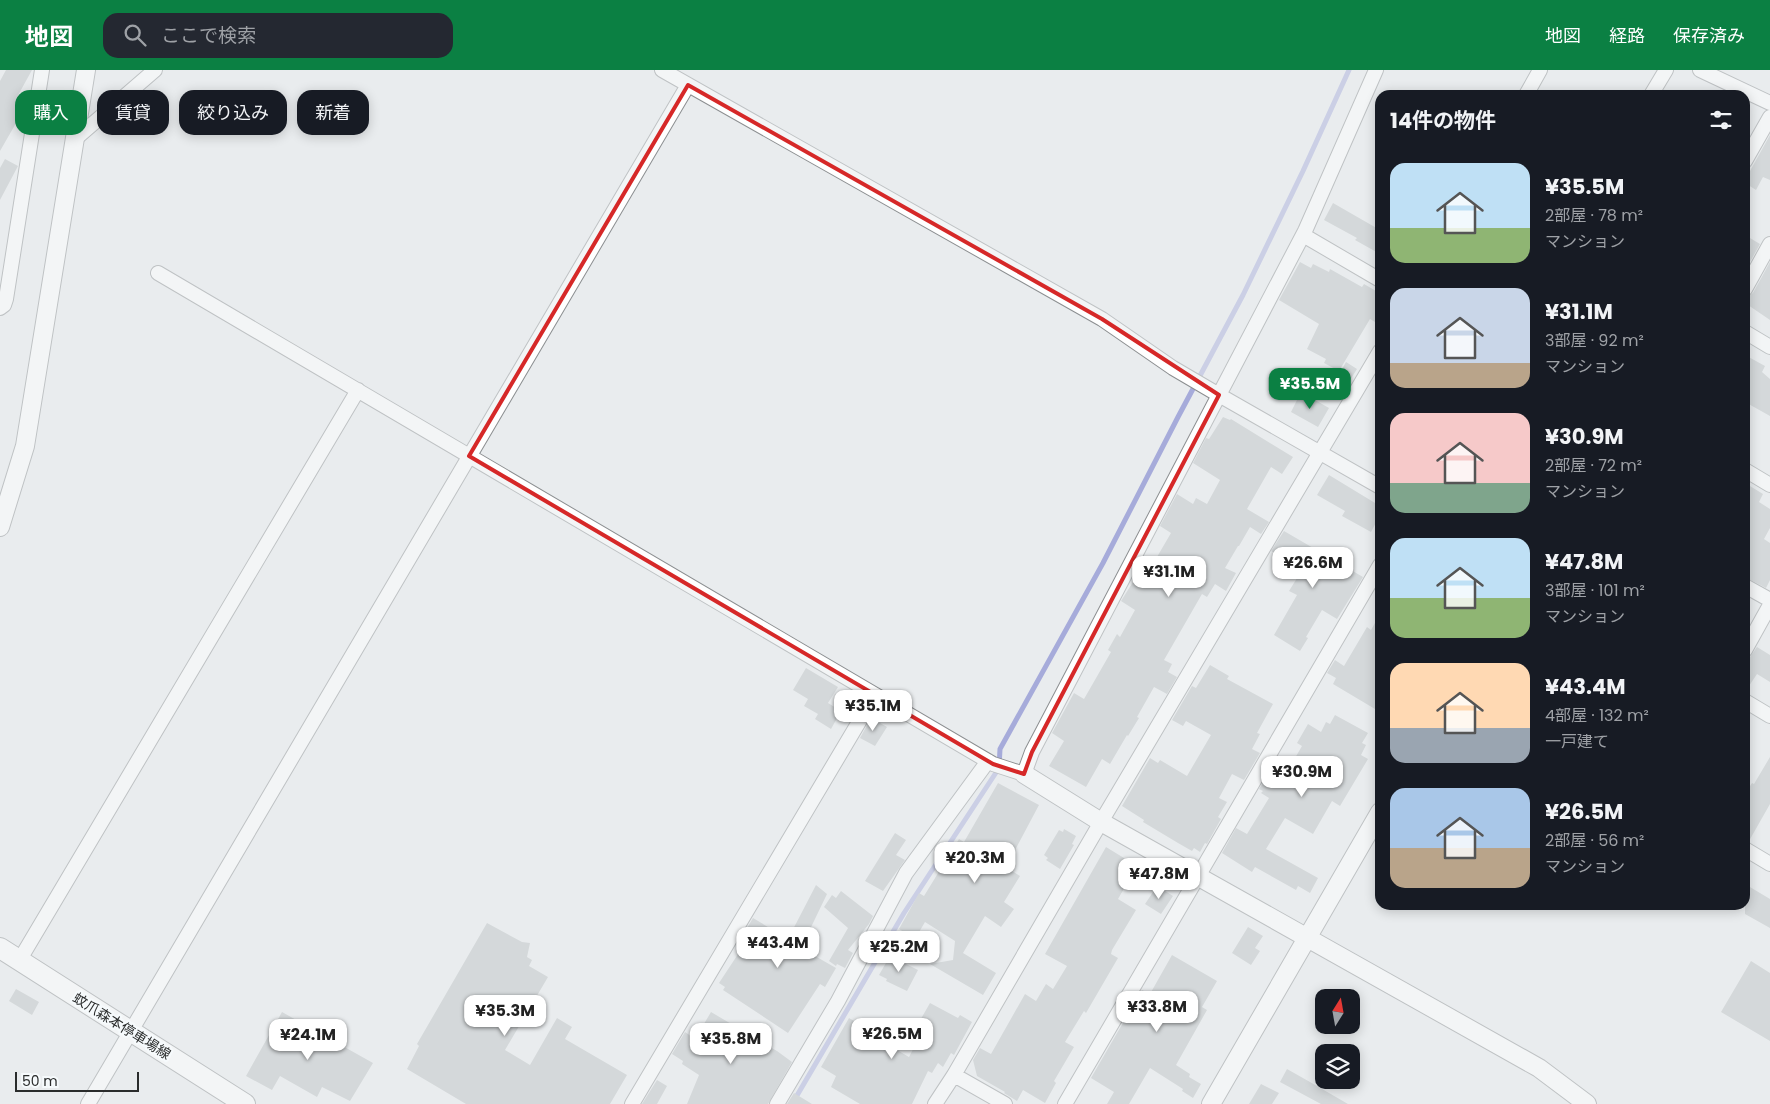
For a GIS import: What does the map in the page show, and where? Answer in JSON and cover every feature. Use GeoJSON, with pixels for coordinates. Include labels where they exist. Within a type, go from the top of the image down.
{"type":"FeatureCollection","features":[{"type":"Feature","properties":{"kind":"main road","name":"蚊爪森本停車場線"},"geometry":{"type":"LineString","coordinates":[[0,948],[245,1104]]}},
{"type":"Feature","properties":{"kind":"street"},"geometry":{"type":"LineString","coordinates":[[0,308],[4,305],[6,299],[42,70]]}},
{"type":"Feature","properties":{"kind":"street"},"geometry":{"type":"LineString","coordinates":[[0,527],[25,446],[86,70]]}},
{"type":"Feature","properties":{"kind":"street"},"geometry":{"type":"LineString","coordinates":[[74,140],[155,70]]}},
{"type":"Feature","properties":{"kind":"street"},"geometry":{"type":"LineString","coordinates":[[662,70],[1102,319],[1172,368],[1375,484]]}},
{"type":"Feature","properties":{"kind":"street"},"geometry":{"type":"LineString","coordinates":[[1019,772],[1032,752],[1215,392],[1303,235],[1376,70]]}},
{"type":"Feature","properties":{"kind":"street"},"geometry":{"type":"LineString","coordinates":[[1529,90],[1540,70]]}},
{"type":"Feature","properties":{"kind":"street"},"geometry":{"type":"LineString","coordinates":[[1654,90],[1666,70]]}},
{"type":"Feature","properties":{"kind":"street"},"geometry":{"type":"LineString","coordinates":[[1700,70],[1741,90]]}},
{"type":"Feature","properties":{"kind":"street"},"geometry":{"type":"LineString","coordinates":[[88,1104],[688,85]]}},
{"type":"Feature","properties":{"kind":"street"},"geometry":{"type":"LineString","coordinates":[[1750,94],[1770,104]]}},
{"type":"Feature","properties":{"kind":"street"},"geometry":{"type":"LineString","coordinates":[[1750,152],[1770,117]]}},
{"type":"Feature","properties":{"kind":"street"},"geometry":{"type":"LineString","coordinates":[[1303,235],[1375,277]]}},
{"type":"Feature","properties":{"kind":"street"},"geometry":{"type":"LineString","coordinates":[[1750,280],[1770,244]]}},
{"type":"Feature","properties":{"kind":"street"},"geometry":{"type":"LineString","coordinates":[[158,273],[991,763],[1019,772],[1101,822],[1539,1068],[1587,1104]]}},
{"type":"Feature","properties":{"kind":"street"},"geometry":{"type":"LineString","coordinates":[[1750,335],[1770,347]]}},
{"type":"Feature","properties":{"kind":"street"},"geometry":{"type":"LineString","coordinates":[[935,1104],[954,1075],[1101,822],[1375,360]]}},
{"type":"Feature","properties":{"kind":"street"},"geometry":{"type":"LineString","coordinates":[[19,961],[358,390]]}},
{"type":"Feature","properties":{"kind":"street"},"geometry":{"type":"LineString","coordinates":[[1750,473],[1770,484]]}},
{"type":"Feature","properties":{"kind":"street"},"geometry":{"type":"LineString","coordinates":[[1065,1104],[1375,574]]}},
{"type":"Feature","properties":{"kind":"street"},"geometry":{"type":"LineString","coordinates":[[1750,589],[1770,600]]}},
{"type":"Feature","properties":{"kind":"street"},"geometry":{"type":"LineString","coordinates":[[1750,641],[1770,605]]}},
{"type":"Feature","properties":{"kind":"street"},"geometry":{"type":"LineString","coordinates":[[632,1104],[875,695]]}},
{"type":"Feature","properties":{"kind":"street"},"geometry":{"type":"LineString","coordinates":[[1750,704],[1770,716]]}},
{"type":"Feature","properties":{"kind":"street"},"geometry":{"type":"LineString","coordinates":[[776,1104],[838,1001],[906,873],[991,763]]}},
{"type":"Feature","properties":{"kind":"street"},"geometry":{"type":"LineString","coordinates":[[1211,1104],[1375,821]]}},
{"type":"Feature","properties":{"kind":"street"},"geometry":{"type":"LineString","coordinates":[[1750,852],[1770,864]]}},
{"type":"Feature","properties":{"kind":"street"},"geometry":{"type":"LineString","coordinates":[[954,1075],[1005,1104]]}},
{"type":"Feature","properties":{"kind":"highlighted area"},"geometry":{"type":"Polygon","coordinates":[[[688,85],[1102,319],[1219,395],[1032,752],[1024,774],[993,764],[469,456],[688,85]]]}},
{"type":"Feature","properties":{"kind":"building"},"geometry":{"type":"Polygon","coordinates":[[[6,70],[32,70],[21,90],[15,90],[15,125],[0,151],[0,81],[6,70]]]}},
{"type":"Feature","properties":{"kind":"building"},"geometry":{"type":"Polygon","coordinates":[[[1770,135],[1770,180],[1763,177],[1756,190],[1750,186],[1750,171],[1770,135]]]}},
{"type":"Feature","properties":{"kind":"building"},"geometry":{"type":"Polygon","coordinates":[[[5,159],[18,166],[0,200],[0,168],[5,159]]]}},
{"type":"Feature","properties":{"kind":"building"},"geometry":{"type":"Polygon","coordinates":[[[1333,203],[1375,227],[1375,251],[1355,240],[1357,238],[1324,220],[1333,203]]]}},
{"type":"Feature","properties":{"kind":"building"},"geometry":{"type":"Polygon","coordinates":[[[1750,238],[1760,244],[1750,262],[1750,238]]]}},
{"type":"Feature","properties":{"kind":"building"},"geometry":{"type":"Polygon","coordinates":[[[1300,262],[1311,268],[1313,264],[1329,272],[1330,269],[1362,287],[1364,284],[1375,290],[1375,322],[1370,319],[1339,371],[1324,363],[1326,359],[1307,349],[1319,324],[1279,300],[1300,262]]]}},
{"type":"Feature","properties":{"kind":"building"},"geometry":{"type":"Polygon","coordinates":[[[1770,262],[1770,320],[1750,306],[1750,295],[1753,293],[1770,262]]]}},
{"type":"Feature","properties":{"kind":"building"},"geometry":{"type":"Polygon","coordinates":[[[1750,358],[1765,366],[1762,372],[1770,379],[1770,416],[1750,405],[1750,358]]]}},
{"type":"Feature","properties":{"kind":"building"},"geometry":{"type":"Polygon","coordinates":[[[1346,362],[1357,369],[1350,380],[1340,373],[1346,362]]]}},
{"type":"Feature","properties":{"kind":"building"},"geometry":{"type":"Polygon","coordinates":[[[1301,392],[1329,408],[1318,427],[1291,412],[1301,392]]]}},
{"type":"Feature","properties":{"kind":"building"},"geometry":{"type":"Polygon","coordinates":[[[1223,417],[1231,419],[1293,457],[1282,474],[1271,467],[1247,509],[1269,522],[1261,534],[1250,527],[1238,546],[1225,568],[1236,573],[1226,591],[1215,584],[1207,597],[1202,594],[1164,660],[1172,664],[1168,672],[1177,677],[1167,694],[1154,687],[1137,717],[1139,718],[1110,764],[1102,759],[1086,787],[1049,766],[1064,741],[1052,733],[1074,693],[1084,699],[1111,652],[1108,650],[1117,634],[1120,637],[1135,610],[1121,601],[1133,582],[1140,586],[1171,533],[1160,526],[1177,494],[1193,504],[1196,498],[1207,504],[1220,480],[1193,463],[1206,438],[1209,439],[1223,417]]]}},
{"type":"Feature","properties":{"kind":"building"},"geometry":{"type":"Polygon","coordinates":[[[1329,475],[1375,503],[1375,524],[1371,532],[1342,516],[1345,511],[1317,495],[1329,475]]]}},
{"type":"Feature","properties":{"kind":"building"},"geometry":{"type":"Polygon","coordinates":[[[1750,486],[1763,494],[1759,502],[1770,509],[1770,528],[1764,539],[1770,543],[1770,580],[1766,588],[1750,580],[1750,486]]]}},
{"type":"Feature","properties":{"kind":"building"},"geometry":{"type":"Polygon","coordinates":[[[1284,531],[1363,577],[1337,619],[1322,610],[1300,651],[1274,635],[1297,595],[1289,591],[1302,570],[1271,551],[1284,531]]]}},
{"type":"Feature","properties":{"kind":"building"},"geometry":{"type":"Polygon","coordinates":[[[1375,623],[1375,709],[1333,684],[1336,678],[1327,673],[1335,660],[1344,666],[1367,627],[1371,630],[1375,623]]]}},
{"type":"Feature","properties":{"kind":"building"},"geometry":{"type":"Polygon","coordinates":[[[1757,647],[1770,655],[1770,682],[1757,674],[1750,684],[1750,657],[1757,647]]]}},
{"type":"Feature","properties":{"kind":"building"},"geometry":{"type":"Polygon","coordinates":[[[1210,665],[1229,676],[1227,679],[1273,704],[1257,733],[1260,734],[1252,749],[1260,753],[1244,780],[1232,774],[1219,798],[1227,802],[1218,817],[1221,819],[1207,844],[1205,843],[1200,852],[1194,848],[1192,851],[1178,843],[1143,822],[1144,820],[1122,806],[1150,758],[1158,763],[1160,760],[1187,776],[1211,735],[1186,721],[1183,726],[1172,720],[1192,686],[1196,688],[1210,665]]]}},
{"type":"Feature","properties":{"kind":"building"},"geometry":{"type":"Polygon","coordinates":[[[806,668],[838,687],[828,703],[841,711],[831,729],[815,719],[818,714],[804,706],[808,699],[793,690],[806,668]]]}},
{"type":"Feature","properties":{"kind":"building"},"geometry":{"type":"Polygon","coordinates":[[[1335,715],[1368,733],[1362,743],[1366,745],[1361,755],[1368,759],[1340,806],[1332,801],[1313,834],[1285,818],[1266,849],[1318,878],[1310,893],[1298,886],[1296,890],[1255,867],[1252,872],[1222,853],[1236,828],[1247,834],[1269,798],[1261,793],[1263,791],[1259,789],[1267,776],[1280,784],[1302,746],[1297,743],[1308,724],[1321,732],[1326,722],[1330,724],[1335,715]]]}},
{"type":"Feature","properties":{"kind":"building"},"geometry":{"type":"Polygon","coordinates":[[[871,718],[887,727],[875,746],[860,738],[871,718]]]}},
{"type":"Feature","properties":{"kind":"building"},"geometry":{"type":"Polygon","coordinates":[[[1770,757],[1770,804],[1750,839],[1750,786],[1752,783],[1754,784],[1770,757]]]}},
{"type":"Feature","properties":{"kind":"building"},"geometry":{"type":"Polygon","coordinates":[[[998,783],[1039,805],[1006,867],[1020,876],[1004,902],[1014,909],[1001,927],[985,916],[963,953],[996,973],[983,995],[930,964],[953,960],[955,941],[925,922],[915,939],[899,929],[919,893],[924,896],[959,839],[964,842],[998,783]]]}},
{"type":"Feature","properties":{"kind":"building"},"geometry":{"type":"Polygon","coordinates":[[[1064,829],[1076,836],[1072,844],[1074,845],[1060,869],[1046,860],[1048,858],[1044,855],[1059,830],[1063,832],[1064,829]]]}},
{"type":"Feature","properties":{"kind":"building"},"geometry":{"type":"Polygon","coordinates":[[[895,833],[906,840],[896,855],[905,860],[883,891],[865,881],[895,833]]]}},
{"type":"Feature","properties":{"kind":"building"},"geometry":{"type":"Polygon","coordinates":[[[1106,847],[1137,866],[1118,899],[1136,910],[1112,950],[1111,954],[1118,958],[1086,1013],[1084,1011],[1065,1042],[1074,1047],[1054,1081],[1056,1083],[1045,1103],[1023,1090],[1017,1101],[977,1076],[973,1060],[980,1048],[991,1054],[1025,994],[1036,1001],[1046,984],[1053,989],[1067,966],[1045,954],[1106,847]]]}},
{"type":"Feature","properties":{"kind":"building"},"geometry":{"type":"Polygon","coordinates":[[[816,885],[827,894],[801,948],[836,968],[825,987],[820,984],[788,1033],[723,990],[725,987],[719,983],[746,942],[741,938],[753,918],[788,939],[816,885]]]}},
{"type":"Feature","properties":{"kind":"building"},"geometry":{"type":"Polygon","coordinates":[[[1157,886],[1173,896],[1161,914],[1145,904],[1157,886]]]}},
{"type":"Feature","properties":{"kind":"building"},"geometry":{"type":"Polygon","coordinates":[[[1750,887],[1770,899],[1770,928],[1745,914],[1745,910],[1750,910],[1750,887]]]}},
{"type":"Feature","properties":{"kind":"building"},"geometry":{"type":"Polygon","coordinates":[[[841,891],[873,916],[869,924],[848,950],[853,953],[845,968],[837,964],[836,966],[829,961],[848,928],[824,907],[832,895],[836,898],[841,891]]]}},
{"type":"Feature","properties":{"kind":"building"},"geometry":{"type":"Polygon","coordinates":[[[487,923],[522,942],[530,943],[527,957],[532,960],[529,966],[548,977],[505,1050],[530,1065],[557,1018],[572,1027],[565,1039],[627,1075],[610,1104],[466,1104],[407,1069],[419,1046],[417,1044],[487,923]]]}},
{"type":"Feature","properties":{"kind":"building"},"geometry":{"type":"Polygon","coordinates":[[[1248,927],[1263,936],[1255,948],[1260,951],[1251,965],[1232,953],[1248,927]]]}},
{"type":"Feature","properties":{"kind":"building"},"geometry":{"type":"Polygon","coordinates":[[[1172,955],[1217,981],[1202,1007],[1207,1010],[1176,1065],[1190,1074],[1189,1077],[1201,1084],[1193,1098],[1182,1091],[1183,1089],[1150,1068],[1129,1104],[1107,1104],[1114,1092],[1091,1078],[1142,990],[1150,994],[1172,955]]]}},
{"type":"Feature","properties":{"kind":"building"},"geometry":{"type":"Polygon","coordinates":[[[890,956],[918,970],[907,991],[886,981],[887,979],[879,975],[890,956]]]}},
{"type":"Feature","properties":{"kind":"building"},"geometry":{"type":"Polygon","coordinates":[[[1751,961],[1770,973],[1770,1041],[1721,1012],[1751,961]]]}},
{"type":"Feature","properties":{"kind":"building"},"geometry":{"type":"Polygon","coordinates":[[[16,989],[39,1002],[32,1015],[9,1001],[16,989]]]}},
{"type":"Feature","properties":{"kind":"building"},"geometry":{"type":"Polygon","coordinates":[[[930,1003],[958,1018],[960,1015],[972,1022],[954,1055],[951,1053],[943,1067],[938,1063],[932,1073],[928,1071],[912,1104],[860,1104],[831,1087],[836,1076],[821,1067],[849,1018],[861,1025],[859,1028],[909,1057],[924,1028],[918,1024],[930,1003]]]}},
{"type":"Feature","properties":{"kind":"building"},"geometry":{"type":"Polygon","coordinates":[[[282,1012],[373,1063],[350,1101],[322,1087],[317,1097],[280,1076],[272,1090],[246,1076],[282,1012]]]}},
{"type":"Feature","properties":{"kind":"building"},"geometry":{"type":"Polygon","coordinates":[[[711,1012],[792,1062],[768,1104],[687,1104],[699,1075],[682,1064],[683,1061],[672,1054],[685,1032],[695,1039],[711,1012]]]}},
{"type":"Feature","properties":{"kind":"building"},"geometry":{"type":"Polygon","coordinates":[[[1287,1069],[1315,1085],[1315,1089],[1322,1089],[1348,1104],[1321,1104],[1280,1082],[1287,1069]]]}},
{"type":"Feature","properties":{"kind":"building"},"geometry":{"type":"Polygon","coordinates":[[[657,1080],[667,1086],[657,1104],[642,1104],[657,1080]]]}},
{"type":"Feature","properties":{"kind":"building"},"geometry":{"type":"Polygon","coordinates":[[[1261,1084],[1279,1093],[1272,1104],[1249,1104],[1261,1084]]]}},
{"type":"Feature","properties":{"kind":"building"},"geometry":{"type":"Polygon","coordinates":[[[794,1093],[812,1104],[787,1104],[794,1093]]]}},
{"type":"Feature","properties":{"kind":"waterway"},"geometry":{"type":"LineString","coordinates":[[792,1104],[904,913],[999,768],[1000,749],[1103,563],[1243,295],[1349,70]]}}]}
